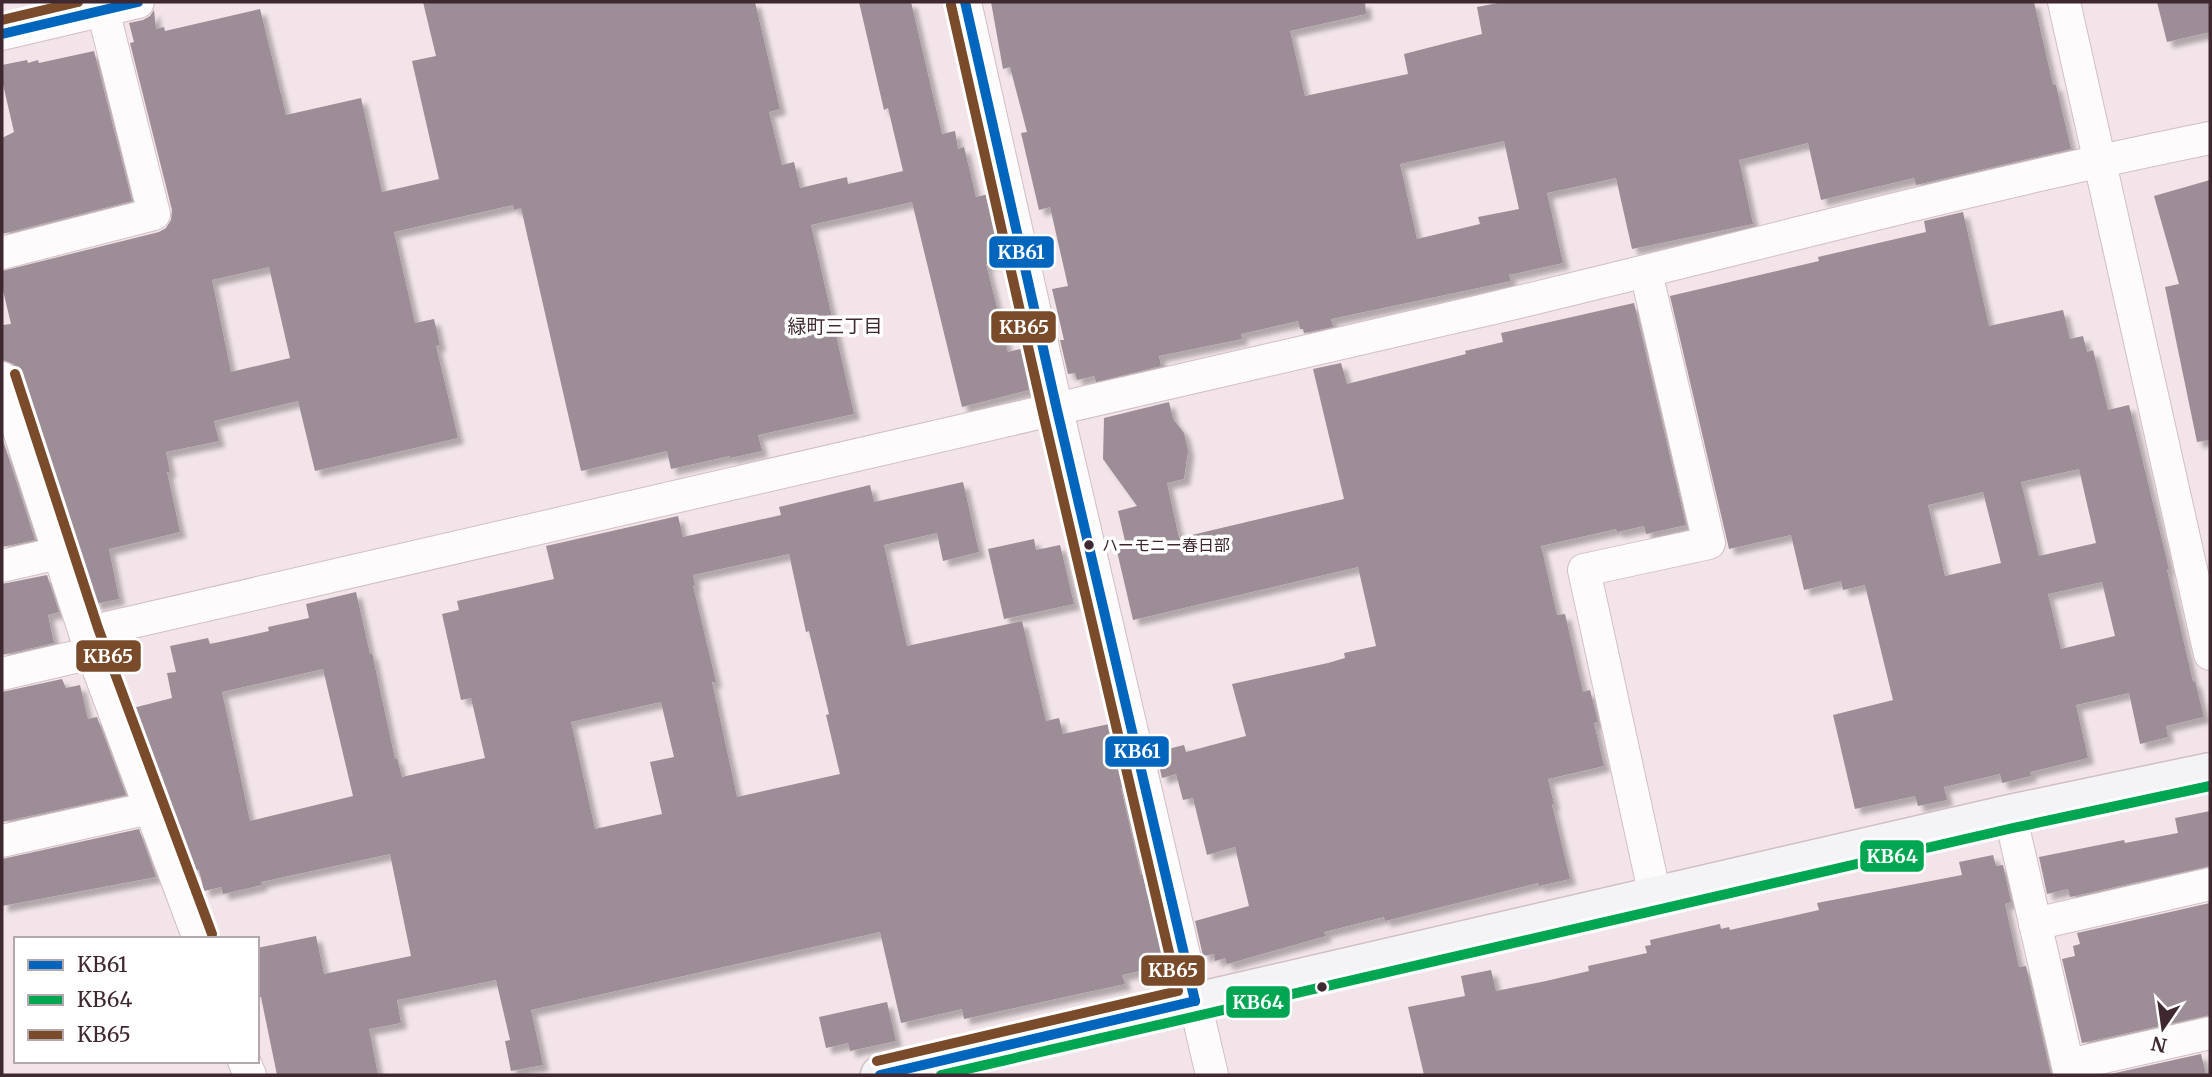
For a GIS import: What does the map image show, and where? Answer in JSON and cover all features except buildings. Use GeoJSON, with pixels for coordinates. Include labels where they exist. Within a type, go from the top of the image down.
{"type":"FeatureCollection","features":[{"type":"Feature","properties":{"kind":"street"},"geometry":{"type":"LineString","coordinates":[[2,34],[138,2]]}},
{"type":"Feature","properties":{"kind":"street"},"geometry":{"type":"LineString","coordinates":[[965,2],[1212,1075]]}},
{"type":"Feature","properties":{"kind":"street"},"geometry":{"type":"LineString","coordinates":[[2064,2],[2210,654]]}},
{"type":"Feature","properties":{"kind":"street"},"geometry":{"type":"LineString","coordinates":[[2,253],[154,214],[103,10]]}},
{"type":"Feature","properties":{"kind":"street"},"geometry":{"type":"LineString","coordinates":[[2,674],[89,643],[1646,272],[2098,160],[2210,138]]}},
{"type":"Feature","properties":{"kind":"street"},"geometry":{"type":"LineString","coordinates":[[1646,272],[1709,542],[1584,570],[1654,896]]}},
{"type":"Feature","properties":{"kind":"street"},"geometry":{"type":"LineString","coordinates":[[2,378],[89,643],[198,937]]}},
{"type":"Feature","properties":{"kind":"street"},"geometry":{"type":"LineString","coordinates":[[2,566],[59,553]]}},
{"type":"Feature","properties":{"kind":"street"},"geometry":{"type":"LineString","coordinates":[[880,1075],[2010,814],[2210,772]]}},
{"type":"Feature","properties":{"kind":"street"},"geometry":{"type":"LineString","coordinates":[[2,841],[150,808]]}},
{"type":"Feature","properties":{"kind":"street"},"geometry":{"type":"LineString","coordinates":[[2010,814],[2069,1070],[2210,1033]]}},
{"type":"Feature","properties":{"kind":"street"},"geometry":{"type":"LineString","coordinates":[[2035,924],[2210,884]]}},
{"type":"Feature","properties":{"kind":"transit line","name":"KB65"},"geometry":{"type":"LineString","coordinates":[[2,20],[78,2]]}},
{"type":"Feature","properties":{"kind":"transit line","name":"KB61"},"geometry":{"type":"LineString","coordinates":[[2,34],[138,2]]}},
{"type":"Feature","properties":{"kind":"transit line","name":"KB61"},"geometry":{"type":"LineString","coordinates":[[965,2],[1195,1001]]}},
{"type":"Feature","properties":{"kind":"transit line","name":"KB65"},"geometry":{"type":"LineString","coordinates":[[877,1061],[1178,991],[951,5]]}},
{"type":"Feature","properties":{"kind":"transit line","name":"KB65"},"geometry":{"type":"LineString","coordinates":[[15,374],[98,628],[212,934]]}},
{"type":"Feature","properties":{"kind":"transit line","name":"KB64"},"geometry":{"type":"LineString","coordinates":[[941,1075],[2013,828],[2210,786]]}},
{"type":"Feature","properties":{"kind":"transit line","name":"KB61"},"geometry":{"type":"LineString","coordinates":[[880,1075],[1195,1001]]}},
{"type":"Feature","properties":{"kind":"place","name":"ハーモニー春日部"},"geometry":{"type":"Point","coordinates":[1089,545]}},
{"type":"Feature","properties":{"kind":"district","name":"緑町三丁目"},"geometry":{"type":"Point","coordinates":[835,326]}}]}
